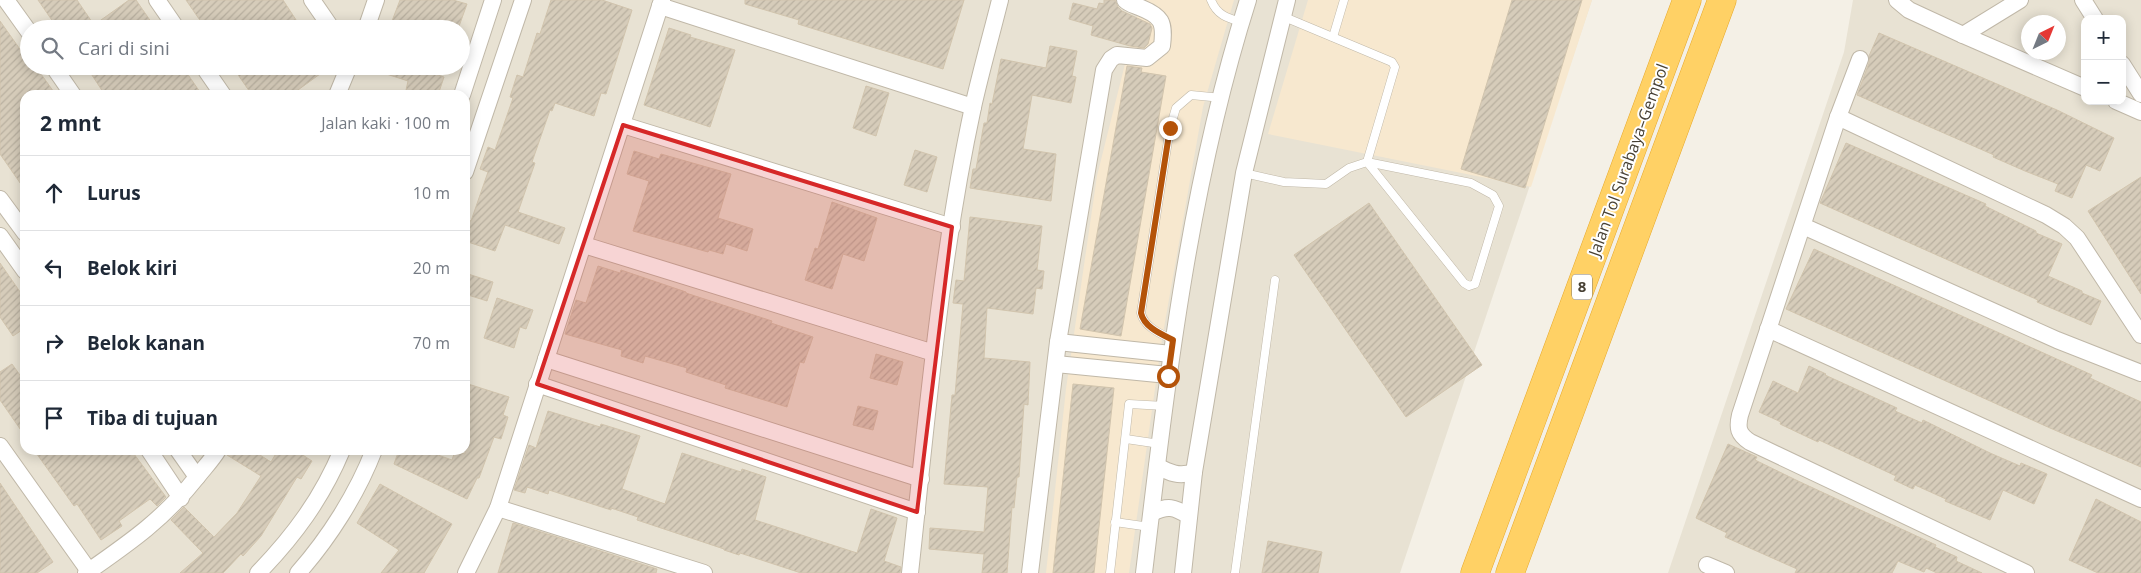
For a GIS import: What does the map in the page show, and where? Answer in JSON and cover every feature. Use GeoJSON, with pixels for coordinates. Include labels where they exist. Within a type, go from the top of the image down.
{"type":"FeatureCollection","features":[{"type":"Feature","properties":{"kind":"highway","name":"Jalan Tol Surabaya–Gempol"},"geometry":{"type":"LineString","coordinates":[[1475,573],[1687,0]]}},
{"type":"Feature","properties":{"kind":"highway","name":"Jalan Tol Surabaya–Gempol"},"geometry":{"type":"LineString","coordinates":[[1510,573],[1722,0]]}},
{"type":"Feature","properties":{"kind":"street"},"geometry":{"type":"LineString","coordinates":[[6,0],[20,20]]}},
{"type":"Feature","properties":{"kind":"street"},"geometry":{"type":"LineString","coordinates":[[157,0],[171,20]]}},
{"type":"Feature","properties":{"kind":"street"},"geometry":{"type":"LineString","coordinates":[[312,0],[326,20]]}},
{"type":"Feature","properties":{"kind":"street"},"geometry":{"type":"LineString","coordinates":[[369,20],[376,0]]}},
{"type":"Feature","properties":{"kind":"street"},"geometry":{"type":"LineString","coordinates":[[470,70],[493,0]]}},
{"type":"Feature","properties":{"kind":"street"},"geometry":{"type":"LineString","coordinates":[[470,157],[523,0]]}},
{"type":"Feature","properties":{"kind":"street"},"geometry":{"type":"LineString","coordinates":[[910,573],[934,352],[952,227],[973,108],[1000,0]]}},
{"type":"Feature","properties":{"kind":"street"},"geometry":{"type":"LineString","coordinates":[[1030,573],[1058,342],[1104,70],[1111,59],[1117,55],[1147,58],[1162,46],[1164,29],[1159,18],[1153,13],[1125,0]]}},
{"type":"Feature","properties":{"kind":"street"},"geometry":{"type":"LineString","coordinates":[[1144,573],[1172,347],[1202,178],[1248,0]]}},
{"type":"Feature","properties":{"kind":"street"},"geometry":{"type":"LineString","coordinates":[[1183,573],[1194,472],[1244,173],[1287,0]]}},
{"type":"Feature","properties":{"kind":"street"},"geometry":{"type":"LineString","coordinates":[[1897,0],[1909,10],[2081,86]]}},
{"type":"Feature","properties":{"kind":"street"},"geometry":{"type":"LineString","coordinates":[[1963,35],[2020,0]]}},
{"type":"Feature","properties":{"kind":"street"},"geometry":{"type":"LineString","coordinates":[[2083,0],[2092,15]]}},
{"type":"Feature","properties":{"kind":"street"},"geometry":{"type":"LineString","coordinates":[[466,573],[498,508],[661,3],[973,108]]}},
{"type":"Feature","properties":{"kind":"street"},"geometry":{"type":"LineString","coordinates":[[1860,59],[1838,118],[1737,426],[1742,437],[2026,573]]}},
{"type":"Feature","properties":{"kind":"street"},"geometry":{"type":"LineString","coordinates":[[2126,70],[2141,94]]}},
{"type":"Feature","properties":{"kind":"street"},"geometry":{"type":"LineString","coordinates":[[59,75],[70,90]]}},
{"type":"Feature","properties":{"kind":"street"},"geometry":{"type":"LineString","coordinates":[[209,75],[220,90]]}},
{"type":"Feature","properties":{"kind":"street"},"geometry":{"type":"LineString","coordinates":[[338,90],[345,75]]}},
{"type":"Feature","properties":{"kind":"street"},"geometry":{"type":"LineString","coordinates":[[464,90],[469,75]]}},
{"type":"Feature","properties":{"kind":"street"},"geometry":{"type":"LineString","coordinates":[[2125,105],[2141,112]]}},
{"type":"Feature","properties":{"kind":"street"},"geometry":{"type":"LineString","coordinates":[[1838,118],[2046,215],[2064,226],[2077,238],[2090,255],[2141,335]]}},
{"type":"Feature","properties":{"kind":"street"},"geometry":{"type":"LineString","coordinates":[[623,125],[952,227]]}},
{"type":"Feature","properties":{"kind":"street"},"geometry":{"type":"LineString","coordinates":[[0,199],[20,226]]}},
{"type":"Feature","properties":{"kind":"street"},"geometry":{"type":"LineString","coordinates":[[1803,226],[2057,340],[2141,373]]}},
{"type":"Feature","properties":{"kind":"street"},"geometry":{"type":"LineString","coordinates":[[0,236],[20,264]]}},
{"type":"Feature","properties":{"kind":"street"},"geometry":{"type":"LineString","coordinates":[[584,245],[934,352]]}},
{"type":"Feature","properties":{"kind":"street"},"geometry":{"type":"LineString","coordinates":[[1768,329],[2141,499]]}},
{"type":"Feature","properties":{"kind":"street"},"geometry":{"type":"LineString","coordinates":[[1058,342],[1172,347]]}},
{"type":"Feature","properties":{"kind":"street"},"geometry":{"type":"LineString","coordinates":[[546,359],[921,479]]}},
{"type":"Feature","properties":{"kind":"street"},"geometry":{"type":"LineString","coordinates":[[1056,364],[1168,376]]}},
{"type":"Feature","properties":{"kind":"street"},"geometry":{"type":"LineString","coordinates":[[538,384],[917,512]]}},
{"type":"Feature","properties":{"kind":"street"},"geometry":{"type":"LineString","coordinates":[[0,446],[87,572],[120,551],[164,515],[181,498],[214,455]]}},
{"type":"Feature","properties":{"kind":"street"},"geometry":{"type":"LineString","coordinates":[[152,455],[181,498]]}},
{"type":"Feature","properties":{"kind":"street"},"geometry":{"type":"LineString","coordinates":[[182,455],[197,477]]}},
{"type":"Feature","properties":{"kind":"street"},"geometry":{"type":"LineString","coordinates":[[258,573],[303,520],[325,489],[340,455]]}},
{"type":"Feature","properties":{"kind":"street"},"geometry":{"type":"LineString","coordinates":[[298,573],[311,558],[344,509],[371,455]]}},
{"type":"Feature","properties":{"kind":"street"},"geometry":{"type":"LineString","coordinates":[[1157,466],[1171,474],[1184,475],[1194,472]]}},
{"type":"Feature","properties":{"kind":"street"},"geometry":{"type":"LineString","coordinates":[[1151,520],[1164,507],[1177,509],[1189,516]]}},
{"type":"Feature","properties":{"kind":"street"},"geometry":{"type":"LineString","coordinates":[[498,508],[704,573]]}},
{"type":"Feature","properties":{"kind":"street"},"geometry":{"type":"LineString","coordinates":[[1707,565],[1726,573]]}},
{"type":"Feature","properties":{"kind":"lane"},"geometry":{"type":"LineString","coordinates":[[1211,0],[1214,9],[1224,17],[1241,22]]}},
{"type":"Feature","properties":{"kind":"lane"},"geometry":{"type":"LineString","coordinates":[[1333,37],[1344,0]]}},
{"type":"Feature","properties":{"kind":"lane"},"geometry":{"type":"LineString","coordinates":[[1282,16],[1388,59],[1395,66],[1367,162]]}},
{"type":"Feature","properties":{"kind":"lane"},"geometry":{"type":"LineString","coordinates":[[1172,347],[1142,319],[1141,313],[1170,128],[1176,108],[1190,95],[1222,98]]}},
{"type":"Feature","properties":{"kind":"lane"},"geometry":{"type":"LineString","coordinates":[[1244,173],[1284,182],[1326,184],[1349,168],[1367,162],[1471,182],[1493,195],[1499,206],[1475,284],[1469,286],[1464,283],[1367,162]]}},
{"type":"Feature","properties":{"kind":"lane"},"geometry":{"type":"LineString","coordinates":[[1235,573],[1275,280]]}},
{"type":"Feature","properties":{"kind":"lane"},"geometry":{"type":"LineString","coordinates":[[1110,573],[1129,404],[1164,406]]}},
{"type":"Feature","properties":{"kind":"lane"},"geometry":{"type":"LineString","coordinates":[[1126,439],[1160,444]]}},
{"type":"Feature","properties":{"kind":"lane"},"geometry":{"type":"LineString","coordinates":[[1116,522],[1151,520]]}},
{"type":"Feature","properties":{"kind":"highlighted area"},"geometry":{"type":"Polygon","coordinates":[[[623,125],[952,227],[917,512],[537,384],[623,125]]]}},
{"type":"Feature","properties":{"kind":"shaded area"},"geometry":{"type":"Polygon","coordinates":[[[0,0],[1592,0],[1400,573],[0,573],[0,0]]]}},
{"type":"Feature","properties":{"kind":"shaded area"},"geometry":{"type":"Polygon","coordinates":[[[1141,0],[1234,0],[1203,107],[1162,339],[1129,573],[1046,573],[1066,389],[1097,176],[1141,0]]]}},
{"type":"Feature","properties":{"kind":"shaded area"},"geometry":{"type":"Polygon","coordinates":[[[1308,0],[1592,0],[1531,187],[1268,134],[1308,0]]]}},
{"type":"Feature","properties":{"kind":"shaded area"},"geometry":{"type":"Polygon","coordinates":[[[1853,0],[2141,0],[2141,573],[1668,573],[1844,52],[1853,0]]]}},
{"type":"Feature","properties":{"kind":"building"},"geometry":{"type":"Polygon","coordinates":[[[38,0],[77,0],[91,20],[52,20],[38,0]]]}},
{"type":"Feature","properties":{"kind":"building"},"geometry":{"type":"Polygon","coordinates":[[[129,0],[136,0],[150,20],[101,20],[129,0]]]}},
{"type":"Feature","properties":{"kind":"building"},"geometry":{"type":"Polygon","coordinates":[[[186,0],[283,0],[296,20],[200,20],[186,0]]]}},
{"type":"Feature","properties":{"kind":"building"},"geometry":{"type":"Polygon","coordinates":[[[400,0],[453,0],[467,4],[461,20],[392,20],[400,0]]]}},
{"type":"Feature","properties":{"kind":"building"},"geometry":{"type":"Polygon","coordinates":[[[551,0],[602,0],[632,10],[606,94],[601,93],[594,116],[555,103],[552,111],[550,110],[532,162],[535,163],[518,212],[565,228],[559,244],[505,225],[495,251],[470,243],[470,221],[488,172],[480,169],[488,147],[495,150],[513,98],[510,97],[517,75],[523,77],[537,33],[540,34],[551,0]]]}},
{"type":"Feature","properties":{"kind":"building"},"geometry":{"type":"Polygon","coordinates":[[[745,0],[964,0],[943,69],[798,24],[799,20],[745,4],[745,0]]]}},
{"type":"Feature","properties":{"kind":"building"},"geometry":{"type":"Polygon","coordinates":[[[1104,0],[1115,0],[1122,11],[1150,24],[1152,28],[1148,44],[1144,48],[1091,35],[1093,26],[1069,19],[1073,3],[1097,9],[1099,3],[1104,4],[1104,0]]]}},
{"type":"Feature","properties":{"kind":"building"},"geometry":{"type":"Polygon","coordinates":[[[1512,0],[1582,0],[1525,188],[1461,169],[1512,0]]]}},
{"type":"Feature","properties":{"kind":"building"},"geometry":{"type":"Polygon","coordinates":[[[0,21],[20,49],[20,75],[42,75],[52,90],[20,90],[20,183],[0,154],[0,21]]]}},
{"type":"Feature","properties":{"kind":"building"},"geometry":{"type":"Polygon","coordinates":[[[669,28],[691,35],[690,37],[735,50],[710,127],[644,105],[669,28]]]}},
{"type":"Feature","properties":{"kind":"building"},"geometry":{"type":"Polygon","coordinates":[[[1879,33],[2057,110],[2114,138],[2100,171],[2086,165],[2072,198],[2055,191],[2058,184],[1993,157],[1994,155],[1857,95],[1869,63],[1869,56],[1879,33]]]}},
{"type":"Feature","properties":{"kind":"building"},"geometry":{"type":"Polygon","coordinates":[[[1050,46],[1077,51],[1072,76],[1076,77],[1071,103],[1032,95],[1023,149],[1056,154],[1051,201],[970,188],[973,169],[976,169],[984,123],[987,123],[990,103],[992,104],[1001,59],[1046,68],[1050,46]]]}},
{"type":"Feature","properties":{"kind":"building"},"geometry":{"type":"Polygon","coordinates":[[[1127,66],[1142,68],[1141,72],[1166,76],[1121,336],[1080,329],[1127,66]]]}},
{"type":"Feature","properties":{"kind":"building"},"geometry":{"type":"Polygon","coordinates":[[[92,75],[188,75],[199,90],[102,90],[92,75]]]}},
{"type":"Feature","properties":{"kind":"building"},"geometry":{"type":"Polygon","coordinates":[[[238,75],[319,75],[298,90],[249,90],[238,75]]]}},
{"type":"Feature","properties":{"kind":"building"},"geometry":{"type":"Polygon","coordinates":[[[390,75],[438,75],[444,77],[440,90],[406,90],[408,81],[390,75]]]}},
{"type":"Feature","properties":{"kind":"building"},"geometry":{"type":"Polygon","coordinates":[[[866,86],[889,93],[876,136],[853,128],[866,86]]]}},
{"type":"Feature","properties":{"kind":"building"},"geometry":{"type":"Polygon","coordinates":[[[1846,143],[1986,204],[1985,206],[2036,231],[2036,233],[2062,244],[2048,276],[2101,301],[2091,325],[1820,203],[1846,143]]]}},
{"type":"Feature","properties":{"kind":"building"},"geometry":{"type":"Polygon","coordinates":[[[915,150],[937,157],[927,192],[904,185],[915,150]]]}},
{"type":"Feature","properties":{"kind":"building"},"geometry":{"type":"Polygon","coordinates":[[[634,151],[659,159],[661,154],[731,174],[718,218],[753,229],[747,251],[726,244],[723,254],[709,250],[708,252],[633,231],[649,181],[627,174],[634,151]]]}},
{"type":"Feature","properties":{"kind":"building"},"geometry":{"type":"Polygon","coordinates":[[[2141,177],[2141,294],[2088,211],[2141,177]]]}},
{"type":"Feature","properties":{"kind":"building"},"geometry":{"type":"Polygon","coordinates":[[[832,202],[877,218],[864,261],[843,254],[832,289],[805,280],[815,248],[818,249],[832,202]]]}},
{"type":"Feature","properties":{"kind":"building"},"geometry":{"type":"Polygon","coordinates":[[[1369,203],[1482,365],[1406,417],[1294,255],[1369,203]]]}},
{"type":"Feature","properties":{"kind":"building"},"geometry":{"type":"Polygon","coordinates":[[[970,217],[1042,226],[1037,270],[1044,271],[1042,289],[1036,288],[1033,314],[987,308],[984,358],[1030,362],[1028,405],[1024,404],[1019,477],[1017,477],[1014,508],[1012,507],[1007,573],[982,573],[984,554],[929,549],[930,528],[984,532],[988,487],[944,484],[952,395],[955,395],[963,304],[953,303],[956,280],[964,281],[970,217]]]}},
{"type":"Feature","properties":{"kind":"building"},"geometry":{"type":"Polygon","coordinates":[[[1814,249],[2092,375],[2090,378],[2141,402],[2141,467],[1786,309],[1814,249]]]}},
{"type":"Feature","properties":{"kind":"building"},"geometry":{"type":"Polygon","coordinates":[[[0,263],[20,292],[20,331],[13,336],[0,317],[0,263]]]}},
{"type":"Feature","properties":{"kind":"building"},"geometry":{"type":"Polygon","coordinates":[[[598,266],[620,273],[621,270],[772,321],[771,323],[813,337],[804,363],[800,362],[787,407],[725,388],[726,385],[686,372],[687,368],[645,356],[643,363],[621,356],[622,350],[565,334],[576,300],[586,303],[598,266]]]}},
{"type":"Feature","properties":{"kind":"building"},"geometry":{"type":"Polygon","coordinates":[[[470,275],[493,282],[487,301],[470,296],[470,275]]]}},
{"type":"Feature","properties":{"kind":"building"},"geometry":{"type":"Polygon","coordinates":[[[497,298],[533,310],[526,329],[520,327],[514,348],[484,338],[497,298]]]}},
{"type":"Feature","properties":{"kind":"building"},"geometry":{"type":"Polygon","coordinates":[[[876,354],[903,362],[897,385],[870,378],[876,354]]]}},
{"type":"Feature","properties":{"kind":"building"},"geometry":{"type":"Polygon","coordinates":[[[12,364],[20,375],[20,429],[0,400],[0,372],[12,364]]]}},
{"type":"Feature","properties":{"kind":"building"},"geometry":{"type":"Polygon","coordinates":[[[1809,366],[1897,408],[1895,411],[1922,423],[1923,420],[2020,466],[2021,463],[2047,474],[2034,504],[2003,490],[1990,520],[1945,501],[1946,499],[1915,485],[1913,489],[1894,480],[1896,476],[1819,440],[1818,442],[1759,412],[1773,381],[1798,393],[1809,366]]]}},
{"type":"Feature","properties":{"kind":"building"},"geometry":{"type":"Polygon","coordinates":[[[1073,384],[1114,388],[1094,573],[1053,573],[1073,384]]]}},
{"type":"Feature","properties":{"kind":"building"},"geometry":{"type":"Polygon","coordinates":[[[470,385],[509,397],[503,415],[508,417],[501,439],[494,437],[479,478],[477,478],[467,499],[394,464],[397,455],[438,455],[452,460],[454,455],[470,455],[470,385]]]}},
{"type":"Feature","properties":{"kind":"building"},"geometry":{"type":"Polygon","coordinates":[[[858,406],[878,411],[873,430],[853,425],[858,406]]]}},
{"type":"Feature","properties":{"kind":"building"},"geometry":{"type":"Polygon","coordinates":[[[548,411],[600,427],[601,424],[640,436],[622,489],[665,504],[682,453],[741,472],[742,469],[766,477],[755,520],[857,553],[871,509],[897,518],[884,561],[901,567],[900,573],[801,573],[740,553],[739,555],[724,550],[637,520],[638,517],[611,508],[611,510],[549,490],[548,494],[527,487],[525,493],[514,490],[529,445],[536,448],[548,411]]]}},
{"type":"Feature","properties":{"kind":"building"},"geometry":{"type":"Polygon","coordinates":[[[1728,444],[1757,457],[1755,460],[1798,481],[1936,545],[1935,547],[1957,557],[1956,561],[1982,573],[1937,573],[1926,568],[1924,572],[1898,561],[1892,573],[1795,573],[1797,569],[1725,537],[1727,533],[1696,518],[1728,444]]]}},
{"type":"Feature","properties":{"kind":"building"},"geometry":{"type":"Polygon","coordinates":[[[38,455],[135,455],[166,497],[157,506],[150,499],[119,521],[122,526],[101,540],[77,504],[74,506],[38,455]]]}},
{"type":"Feature","properties":{"kind":"building"},"geometry":{"type":"Polygon","coordinates":[[[227,455],[260,455],[271,462],[275,455],[303,455],[312,461],[301,479],[297,477],[261,536],[243,556],[241,554],[223,573],[180,573],[203,553],[171,520],[184,507],[214,537],[237,513],[261,476],[227,455]]]}},
{"type":"Feature","properties":{"kind":"building"},"geometry":{"type":"Polygon","coordinates":[[[0,483],[53,562],[37,573],[0,573],[0,483]]]}},
{"type":"Feature","properties":{"kind":"building"},"geometry":{"type":"Polygon","coordinates":[[[380,484],[452,524],[424,573],[381,573],[399,550],[357,523],[380,484]]]}},
{"type":"Feature","properties":{"kind":"building"},"geometry":{"type":"Polygon","coordinates":[[[2096,499],[2141,522],[2141,573],[2098,573],[2069,560],[2096,499]]]}},
{"type":"Feature","properties":{"kind":"building"},"geometry":{"type":"Polygon","coordinates":[[[513,523],[657,569],[656,573],[498,573],[513,523]]]}},
{"type":"Feature","properties":{"kind":"building"},"geometry":{"type":"Polygon","coordinates":[[[1268,541],[1322,552],[1318,573],[1262,573],[1268,541]]]}},
{"type":"Feature","properties":{"kind":"route"},"geometry":{"type":"LineString","coordinates":[[1168,376],[1173,340],[1150,327],[1142,319],[1141,313],[1170,128]]}}]}
